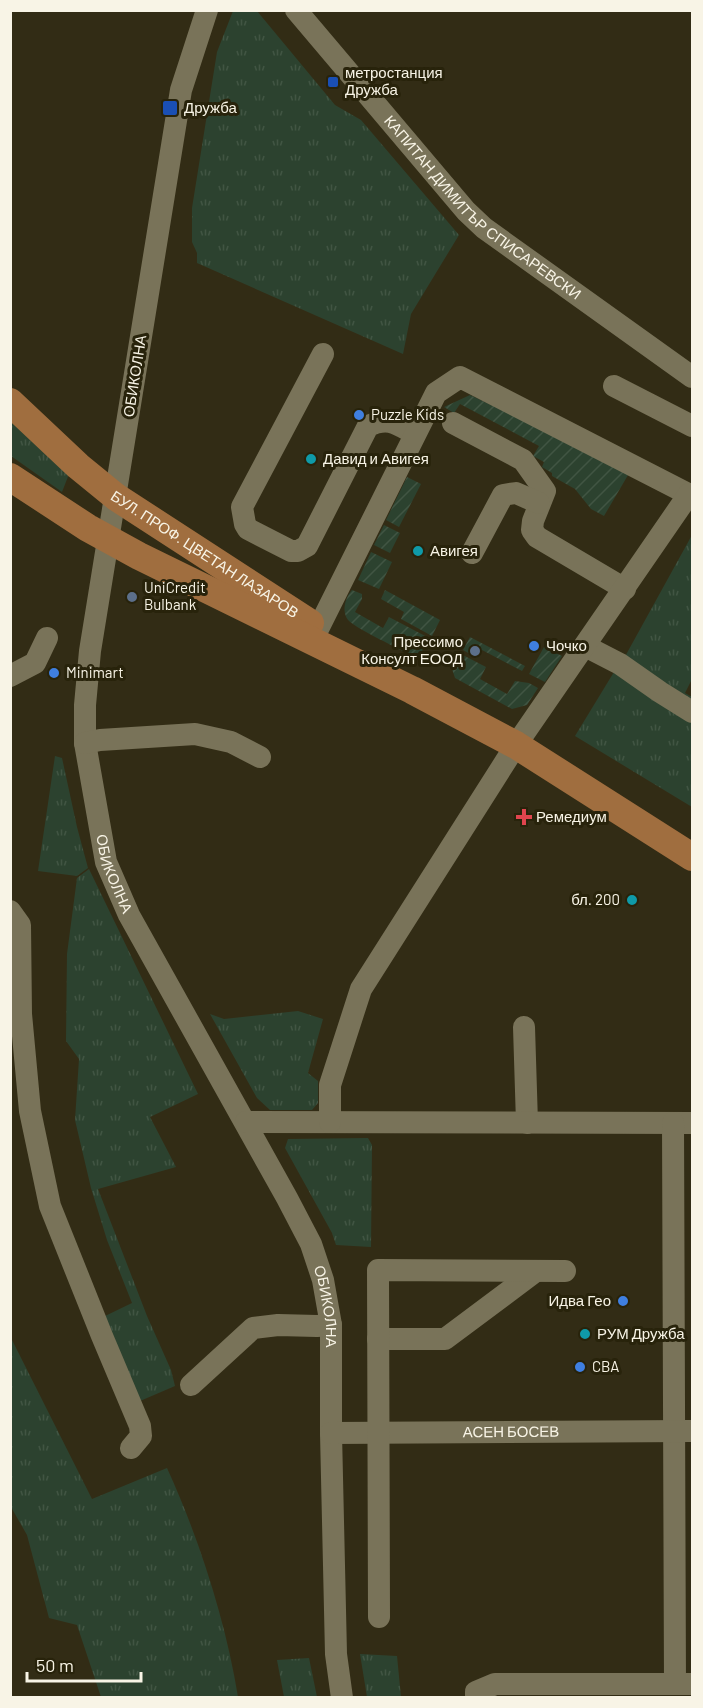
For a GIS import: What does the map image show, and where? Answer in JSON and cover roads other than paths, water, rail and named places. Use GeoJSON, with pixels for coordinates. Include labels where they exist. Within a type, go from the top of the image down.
{"type":"FeatureCollection","features":[{"type":"Feature","properties":{"kind":"main road","name":"БУЛ. ПРОФ. ЦВЕТАН ЛАЗАРОВ"},"geometry":{"type":"LineString","coordinates":[[10,402],[56,446],[116,497],[412,690]]}},
{"type":"Feature","properties":{"kind":"main road","name":"БУЛ. ПРОФ. ЦВЕТАН ЛАЗАРОВ"},"geometry":{"type":"LineString","coordinates":[[10,477],[109,540],[412,690],[516,746],[693,857]]}},
{"type":"Feature","properties":{"kind":"street","name":"ОБИКОЛНА"},"geometry":{"type":"LineString","coordinates":[[207,10],[181,90],[90,651],[85,705],[85,743],[106,862],[129,915],[246,1122],[311,1244],[323,1280],[331,1325],[336,1653],[342,1698]]}},
{"type":"Feature","properties":{"kind":"street","name":"КАПИТАН ДИМИТЪР СПИСАРЕВСКИ"},"geometry":{"type":"LineString","coordinates":[[296,10],[460,203],[484,228],[693,377]]}},
{"type":"Feature","properties":{"kind":"street"},"geometry":{"type":"LineString","coordinates":[[322,354],[242,507],[248,529],[291,551],[298,551],[307,546],[368,426],[380,420],[393,422],[415,434]]}},
{"type":"Feature","properties":{"kind":"street"},"geometry":{"type":"LineString","coordinates":[[318,629],[436,393],[460,377],[691,495],[516,746],[361,989],[330,1085],[330,1122]]}},
{"type":"Feature","properties":{"kind":"street"},"geometry":{"type":"LineString","coordinates":[[614,386],[693,426]]}},
{"type":"Feature","properties":{"kind":"street"},"geometry":{"type":"LineString","coordinates":[[453,423],[523,460],[545,491],[532,521],[532,530],[537,537],[625,589]]}},
{"type":"Feature","properties":{"kind":"street"},"geometry":{"type":"LineString","coordinates":[[472,553],[503,495],[516,493],[539,503]]}},
{"type":"Feature","properties":{"kind":"street"},"geometry":{"type":"LineString","coordinates":[[10,676],[34,663],[46,638]]}},
{"type":"Feature","properties":{"kind":"street"},"geometry":{"type":"LineString","coordinates":[[585,646],[620,664],[693,712]]}},
{"type":"Feature","properties":{"kind":"street"},"geometry":{"type":"LineString","coordinates":[[85,743],[195,734],[231,742],[260,757]]}},
{"type":"Feature","properties":{"kind":"street"},"geometry":{"type":"LineString","coordinates":[[10,910],[20,925],[21,1014],[30,1111],[50,1206],[140,1426],[141,1436],[131,1448]]}},
{"type":"Feature","properties":{"kind":"street"},"geometry":{"type":"LineString","coordinates":[[524,1027],[527,1123]]}},
{"type":"Feature","properties":{"kind":"street"},"geometry":{"type":"LineString","coordinates":[[246,1122],[683,1123],[684,1684],[495,1684],[476,1692],[476,1698]]}},
{"type":"Feature","properties":{"kind":"street"},"geometry":{"type":"LineString","coordinates":[[379,1617],[378,1270],[565,1271]]}},
{"type":"Feature","properties":{"kind":"street"},"geometry":{"type":"LineString","coordinates":[[378,1339],[445,1339],[536,1271]]}},
{"type":"Feature","properties":{"kind":"street"},"geometry":{"type":"LineString","coordinates":[[190,1385],[253,1328],[278,1325],[331,1325]]}},
{"type":"Feature","properties":{"kind":"street","name":"АСЕН БОСЕВ"},"geometry":{"type":"LineString","coordinates":[[331,1433],[683,1431]]}},
{"type":"Feature","properties":{"kind":"place","name":"метростанция Дружба"},"geometry":{"type":"Point","coordinates":[333,82]}},
{"type":"Feature","properties":{"kind":"place","name":"Дружба"},"geometry":{"type":"Point","coordinates":[170,108]}},
{"type":"Feature","properties":{"kind":"place","name":"Puzzle Kids"},"geometry":{"type":"Point","coordinates":[359,415]}},
{"type":"Feature","properties":{"kind":"place","name":"Давид и Авигея"},"geometry":{"type":"Point","coordinates":[311,459]}},
{"type":"Feature","properties":{"kind":"place","name":"Авигея"},"geometry":{"type":"Point","coordinates":[418,551]}},
{"type":"Feature","properties":{"kind":"place","name":"UniCredit Bulbank"},"geometry":{"type":"Point","coordinates":[132,597]}},
{"type":"Feature","properties":{"kind":"place","name":"Чочко"},"geometry":{"type":"Point","coordinates":[534,646]}},
{"type":"Feature","properties":{"kind":"place","name":"Прессимо Консулт ЕООД"},"geometry":{"type":"Point","coordinates":[475,651]}},
{"type":"Feature","properties":{"kind":"place","name":"Minimart"},"geometry":{"type":"Point","coordinates":[54,673]}},
{"type":"Feature","properties":{"kind":"place","name":"Ремедиум"},"geometry":{"type":"Point","coordinates":[524,817]}},
{"type":"Feature","properties":{"kind":"place","name":"бл. 200"},"geometry":{"type":"Point","coordinates":[632,900]}},
{"type":"Feature","properties":{"kind":"place","name":"Идва Гео"},"geometry":{"type":"Point","coordinates":[623,1301]}},
{"type":"Feature","properties":{"kind":"place","name":"РУМ Дружба"},"geometry":{"type":"Point","coordinates":[585,1334]}},
{"type":"Feature","properties":{"kind":"place","name":"CBA"},"geometry":{"type":"Point","coordinates":[580,1367]}}]}
